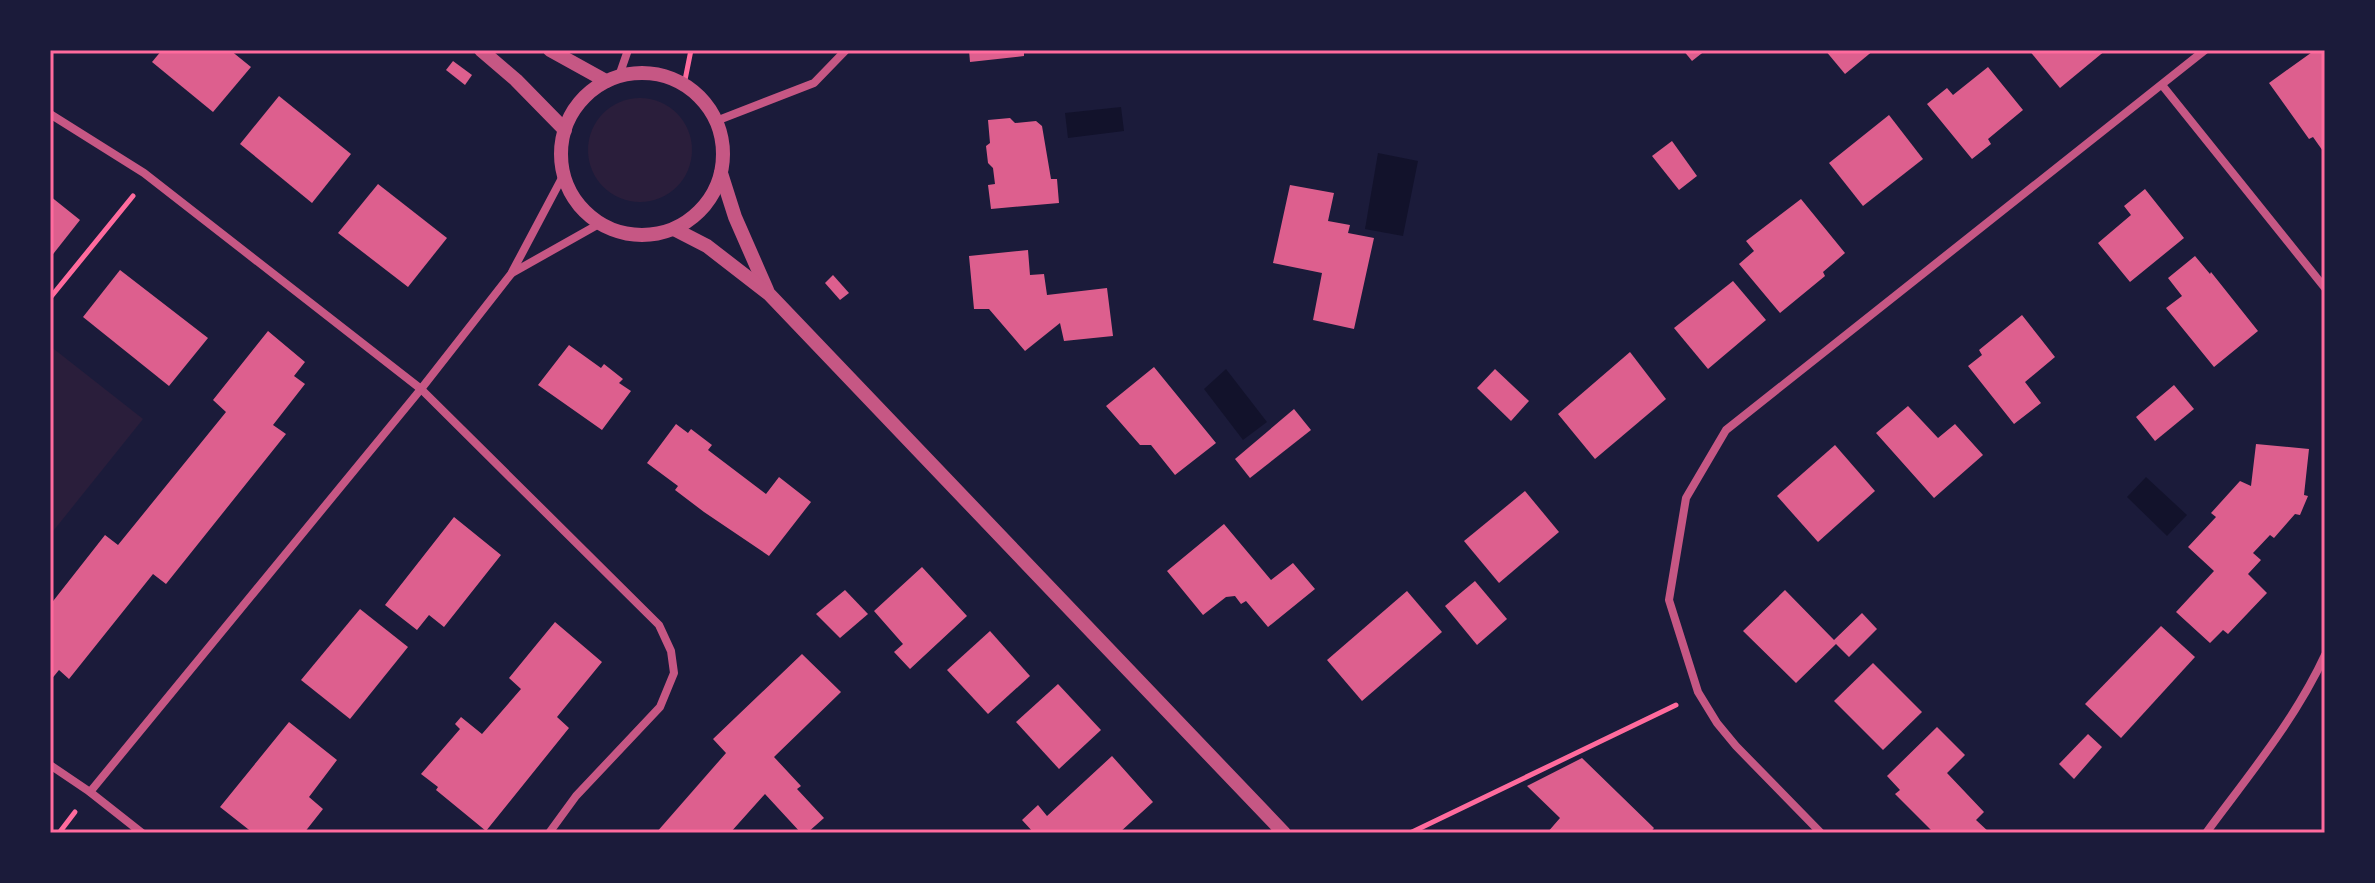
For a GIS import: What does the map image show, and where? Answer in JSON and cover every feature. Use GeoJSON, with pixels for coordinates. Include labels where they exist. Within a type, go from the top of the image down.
{"type":"FeatureCollection","features":[{"type":"Feature","properties":{"kind":"street"},"geometry":{"type":"LineString","coordinates":[[481,50],[516,80],[565,130]]}},
{"type":"Feature","properties":{"kind":"street"},"geometry":{"type":"LineString","coordinates":[[550,50],[606,81]]}},
{"type":"Feature","properties":{"kind":"street"},"geometry":{"type":"LineString","coordinates":[[620,73],[628,50]]}},
{"type":"Feature","properties":{"kind":"street"},"geometry":{"type":"LineString","coordinates":[[1821,833],[1736,746],[1698,692],[1669,600],[1686,498],[1726,430],[2205,50]]}},
{"type":"Feature","properties":{"kind":"street"},"geometry":{"type":"LineString","coordinates":[[716,121],[814,83],[844,52]]}},
{"type":"Feature","properties":{"kind":"street"},"geometry":{"type":"LineString","coordinates":[[639,71],[684,85],[704,102],[716,121],[723,148],[721,173],[705,207],[691,220],[656,235],[636,236],[599,224],[577,203],[563,176],[560,153],[565,130],[574,110],[588,94],[606,81],[620,73],[639,71]]}},
{"type":"Feature","properties":{"kind":"street"},"geometry":{"type":"LineString","coordinates":[[2162,85],[2325,288]]}},
{"type":"Feature","properties":{"kind":"street"},"geometry":{"type":"LineString","coordinates":[[50,114],[144,173],[421,389],[659,625],[671,651],[674,673],[660,707],[576,796],[549,833]]}},
{"type":"Feature","properties":{"kind":"street"},"geometry":{"type":"LineString","coordinates":[[721,173],[735,217],[769,294]]}},
{"type":"Feature","properties":{"kind":"street"},"geometry":{"type":"LineString","coordinates":[[90,792],[421,389],[511,274],[563,176]]}},
{"type":"Feature","properties":{"kind":"street"},"geometry":{"type":"LineString","coordinates":[[511,274],[599,224]]}},
{"type":"Feature","properties":{"kind":"street"},"geometry":{"type":"LineString","coordinates":[[674,229],[707,246],[769,294],[1284,833]]}},
{"type":"Feature","properties":{"kind":"street"},"geometry":{"type":"LineString","coordinates":[[2206,833],[2286,725],[2325,655]]}},
{"type":"Feature","properties":{"kind":"street"},"geometry":{"type":"LineString","coordinates":[[50,765],[142,833]]}},
{"type":"Feature","properties":{"kind":"path"},"geometry":{"type":"LineString","coordinates":[[684,85],[691,50]]}},
{"type":"Feature","properties":{"kind":"path"},"geometry":{"type":"LineString","coordinates":[[50,298],[130,201],[144,173]]}},
{"type":"Feature","properties":{"kind":"path"},"geometry":{"type":"LineString","coordinates":[[1410,833],[1667,710],[1698,692]]}},
{"type":"Feature","properties":{"kind":"shaded area"},"geometry":{"type":"Polygon","coordinates":[[[640,98],[660,102],[677,113],[688,130],[692,150],[688,170],[677,187],[660,198],[640,202],[620,198],[603,187],[592,170],[588,150],[592,130],[603,113],[620,102],[640,98]]]}},
{"type":"Feature","properties":{"kind":"shaded area"},"geometry":{"type":"Polygon","coordinates":[[[1121,107],[1124,131],[1068,138],[1065,113],[1121,107]]]}},
{"type":"Feature","properties":{"kind":"shaded area"},"geometry":{"type":"Polygon","coordinates":[[[1378,153],[1418,161],[1403,236],[1365,229],[1378,153]]]}},
{"type":"Feature","properties":{"kind":"shaded area"},"geometry":{"type":"Polygon","coordinates":[[[50,346],[143,419],[50,535],[50,346]]]}},
{"type":"Feature","properties":{"kind":"shaded area"},"geometry":{"type":"Polygon","coordinates":[[[1226,369],[1267,422],[1243,440],[1204,389],[1226,369]]]}},
{"type":"Feature","properties":{"kind":"shaded area"},"geometry":{"type":"Polygon","coordinates":[[[2146,477],[2187,515],[2167,536],[2127,497],[2146,477]]]}},
{"type":"Feature","properties":{"kind":"building"},"geometry":{"type":"Polygon","coordinates":[[[162,50],[230,50],[251,67],[213,112],[152,62],[162,50]]]}},
{"type":"Feature","properties":{"kind":"building"},"geometry":{"type":"Polygon","coordinates":[[[969,50],[1024,50],[1024,56],[970,62],[969,50]]]}},
{"type":"Feature","properties":{"kind":"building"},"geometry":{"type":"Polygon","coordinates":[[[1683,50],[1706,50],[1692,61],[1683,50]]]}},
{"type":"Feature","properties":{"kind":"building"},"geometry":{"type":"Polygon","coordinates":[[[1825,50],[1874,50],[1845,74],[1825,50]]]}},
{"type":"Feature","properties":{"kind":"building"},"geometry":{"type":"Polygon","coordinates":[[[2029,50],[2106,50],[2060,88],[2029,50]]]}},
{"type":"Feature","properties":{"kind":"building"},"geometry":{"type":"Polygon","coordinates":[[[2315,50],[2320,50],[2325,58],[2325,154],[2313,137],[2309,139],[2269,83],[2315,50]]]}},
{"type":"Feature","properties":{"kind":"building"},"geometry":{"type":"Polygon","coordinates":[[[453,61],[472,75],[465,85],[446,70],[453,61]]]}},
{"type":"Feature","properties":{"kind":"building"},"geometry":{"type":"Polygon","coordinates":[[[1988,67],[2023,110],[1988,139],[1991,144],[1972,159],[1927,104],[1947,88],[1953,95],[1988,67]]]}},
{"type":"Feature","properties":{"kind":"building"},"geometry":{"type":"Polygon","coordinates":[[[279,96],[351,154],[312,203],[240,144],[279,96]]]}},
{"type":"Feature","properties":{"kind":"building"},"geometry":{"type":"Polygon","coordinates":[[[1889,115],[1923,159],[1863,206],[1829,163],[1889,115]]]}},
{"type":"Feature","properties":{"kind":"building"},"geometry":{"type":"Polygon","coordinates":[[[1010,118],[1015,123],[1036,121],[1042,126],[1051,179],[1057,179],[1059,203],[991,209],[988,185],[995,184],[986,146],[990,143],[988,120],[1010,118]]]}},
{"type":"Feature","properties":{"kind":"building"},"geometry":{"type":"Polygon","coordinates":[[[1672,141],[1697,176],[1679,190],[1652,156],[1672,141]]]}},
{"type":"Feature","properties":{"kind":"building"},"geometry":{"type":"Polygon","coordinates":[[[378,184],[447,238],[408,287],[338,233],[378,184]]]}},
{"type":"Feature","properties":{"kind":"building"},"geometry":{"type":"Polygon","coordinates":[[[1290,185],[1334,193],[1328,221],[1350,225],[1348,233],[1374,238],[1354,329],[1313,320],[1322,273],[1273,263],[1290,185]]]}},
{"type":"Feature","properties":{"kind":"building"},"geometry":{"type":"Polygon","coordinates":[[[2145,189],[2184,238],[2130,282],[2098,243],[2131,215],[2124,206],[2145,189]]]}},
{"type":"Feature","properties":{"kind":"building"},"geometry":{"type":"Polygon","coordinates":[[[50,196],[80,220],[50,258],[50,196]]]}},
{"type":"Feature","properties":{"kind":"building"},"geometry":{"type":"Polygon","coordinates":[[[1801,199],[1845,253],[1823,272],[1825,276],[1780,313],[1739,264],[1754,251],[1746,241],[1801,199]]]}},
{"type":"Feature","properties":{"kind":"building"},"geometry":{"type":"Polygon","coordinates":[[[1028,250],[1030,275],[1044,274],[1047,295],[1107,288],[1113,336],[1064,341],[1060,323],[1025,351],[989,309],[974,309],[969,256],[1028,250]]]}},
{"type":"Feature","properties":{"kind":"building"},"geometry":{"type":"Polygon","coordinates":[[[2195,256],[2258,331],[2214,367],[2166,308],[2182,296],[2168,278],[2195,256]]]}},
{"type":"Feature","properties":{"kind":"building"},"geometry":{"type":"Polygon","coordinates":[[[120,270],[208,338],[169,386],[83,317],[120,270]]]}},
{"type":"Feature","properties":{"kind":"building"},"geometry":{"type":"Polygon","coordinates":[[[833,275],[849,293],[840,300],[825,283],[833,275]]]}},
{"type":"Feature","properties":{"kind":"building"},"geometry":{"type":"Polygon","coordinates":[[[1733,281],[1766,320],[1708,369],[1674,328],[1733,281]]]}},
{"type":"Feature","properties":{"kind":"building"},"geometry":{"type":"Polygon","coordinates":[[[2022,315],[2055,357],[2025,382],[2041,403],[2014,424],[1968,366],[1982,355],[1979,350],[2022,315]]]}},
{"type":"Feature","properties":{"kind":"building"},"geometry":{"type":"Polygon","coordinates":[[[268,331],[305,362],[294,376],[305,384],[273,425],[286,434],[166,584],[153,574],[69,679],[59,670],[50,681],[50,605],[105,535],[118,545],[226,412],[213,400],[268,331]]]}},
{"type":"Feature","properties":{"kind":"building"},"geometry":{"type":"Polygon","coordinates":[[[569,345],[601,368],[604,364],[623,379],[619,383],[631,391],[602,430],[538,385],[569,345]]]}},
{"type":"Feature","properties":{"kind":"building"},"geometry":{"type":"Polygon","coordinates":[[[1630,352],[1666,399],[1595,459],[1558,414],[1630,352]]]}},
{"type":"Feature","properties":{"kind":"building"},"geometry":{"type":"Polygon","coordinates":[[[1154,367],[1216,443],[1175,475],[1151,445],[1140,445],[1106,406],[1154,367]]]}},
{"type":"Feature","properties":{"kind":"building"},"geometry":{"type":"Polygon","coordinates":[[[1495,369],[1529,401],[1511,421],[1477,388],[1495,369]]]}},
{"type":"Feature","properties":{"kind":"building"},"geometry":{"type":"Polygon","coordinates":[[[2174,385],[2194,409],[2155,441],[2136,417],[2174,385]]]}},
{"type":"Feature","properties":{"kind":"building"},"geometry":{"type":"Polygon","coordinates":[[[1908,406],[1938,438],[1955,424],[1983,455],[1934,498],[1876,433],[1908,406]]]}},
{"type":"Feature","properties":{"kind":"building"},"geometry":{"type":"Polygon","coordinates":[[[1294,409],[1311,430],[1250,478],[1235,459],[1294,409]]]}},
{"type":"Feature","properties":{"kind":"building"},"geometry":{"type":"Polygon","coordinates":[[[676,424],[688,433],[691,429],[712,445],[708,450],[766,494],[779,477],[811,502],[769,556],[675,490],[678,486],[647,463],[676,424]]]}},
{"type":"Feature","properties":{"kind":"building"},"geometry":{"type":"Polygon","coordinates":[[[2256,444],[2309,449],[2304,495],[2308,496],[2300,515],[2295,514],[2274,538],[2270,535],[2253,553],[2261,560],[2248,574],[2267,593],[2228,634],[2223,630],[2210,643],[2176,612],[2214,571],[2188,547],[2216,517],[2211,513],[2240,481],[2251,486],[2256,444]]]}},
{"type":"Feature","properties":{"kind":"building"},"geometry":{"type":"Polygon","coordinates":[[[1835,445],[1875,491],[1818,542],[1777,496],[1835,445]]]}},
{"type":"Feature","properties":{"kind":"building"},"geometry":{"type":"Polygon","coordinates":[[[1525,491],[1559,532],[1499,583],[1464,541],[1525,491]]]}},
{"type":"Feature","properties":{"kind":"building"},"geometry":{"type":"Polygon","coordinates":[[[454,517],[501,555],[444,627],[429,615],[417,630],[385,605],[454,517]]]}},
{"type":"Feature","properties":{"kind":"building"},"geometry":{"type":"Polygon","coordinates":[[[1224,524],[1271,580],[1293,563],[1315,589],[1268,627],[1246,601],[1241,604],[1235,596],[1226,597],[1203,615],[1167,571],[1224,524]]]}},
{"type":"Feature","properties":{"kind":"building"},"geometry":{"type":"Polygon","coordinates":[[[922,567],[967,616],[910,669],[894,652],[903,644],[874,611],[922,567]]]}},
{"type":"Feature","properties":{"kind":"building"},"geometry":{"type":"Polygon","coordinates":[[[1475,581],[1507,619],[1477,645],[1445,606],[1475,581]]]}},
{"type":"Feature","properties":{"kind":"building"},"geometry":{"type":"Polygon","coordinates":[[[845,590],[868,614],[840,638],[816,614],[845,590]]]}},
{"type":"Feature","properties":{"kind":"building"},"geometry":{"type":"Polygon","coordinates":[[[1785,590],[1834,640],[1862,613],[1877,629],[1849,657],[1836,644],[1796,683],[1743,631],[1785,590]]]}},
{"type":"Feature","properties":{"kind":"building"},"geometry":{"type":"Polygon","coordinates":[[[1407,591],[1442,632],[1362,701],[1327,660],[1407,591]]]}},
{"type":"Feature","properties":{"kind":"building"},"geometry":{"type":"Polygon","coordinates":[[[360,609],[408,647],[350,719],[301,680],[360,609]]]}},
{"type":"Feature","properties":{"kind":"building"},"geometry":{"type":"Polygon","coordinates":[[[555,622],[602,662],[557,717],[569,728],[486,831],[421,774],[460,729],[455,724],[461,717],[482,734],[521,689],[509,678],[555,622]]]}},
{"type":"Feature","properties":{"kind":"building"},"geometry":{"type":"Polygon","coordinates":[[[2161,626],[2195,657],[2121,738],[2085,704],[2161,626]]]}},
{"type":"Feature","properties":{"kind":"building"},"geometry":{"type":"Polygon","coordinates":[[[990,631],[1030,676],[988,714],[947,670],[990,631]]]}},
{"type":"Feature","properties":{"kind":"building"},"geometry":{"type":"Polygon","coordinates":[[[802,654],[841,692],[774,757],[801,786],[797,789],[824,818],[807,833],[801,833],[765,794],[730,833],[656,833],[726,753],[713,739],[802,654]]]}},
{"type":"Feature","properties":{"kind":"building"},"geometry":{"type":"Polygon","coordinates":[[[1873,663],[1922,712],[1883,750],[1834,701],[1873,663]]]}},
{"type":"Feature","properties":{"kind":"building"},"geometry":{"type":"Polygon","coordinates":[[[1058,684],[1101,730],[1059,769],[1016,722],[1058,684]]]}},
{"type":"Feature","properties":{"kind":"building"},"geometry":{"type":"Polygon","coordinates":[[[289,722],[337,760],[309,797],[323,809],[304,833],[253,833],[220,807],[289,722]]]}},
{"type":"Feature","properties":{"kind":"building"},"geometry":{"type":"Polygon","coordinates":[[[1937,727],[1965,755],[1947,773],[1984,812],[1976,820],[1990,833],[1934,833],[1895,794],[1900,790],[1887,776],[1937,727]]]}},
{"type":"Feature","properties":{"kind":"building"},"geometry":{"type":"Polygon","coordinates":[[[2088,734],[2102,747],[2074,779],[2059,764],[2088,734]]]}},
{"type":"Feature","properties":{"kind":"building"},"geometry":{"type":"Polygon","coordinates":[[[1112,756],[1153,802],[1119,833],[1034,833],[1022,820],[1038,805],[1047,816],[1112,756]]]}},
{"type":"Feature","properties":{"kind":"building"},"geometry":{"type":"Polygon","coordinates":[[[1582,758],[1654,828],[1650,833],[1547,833],[1560,818],[1527,786],[1582,758]]]}}]}
